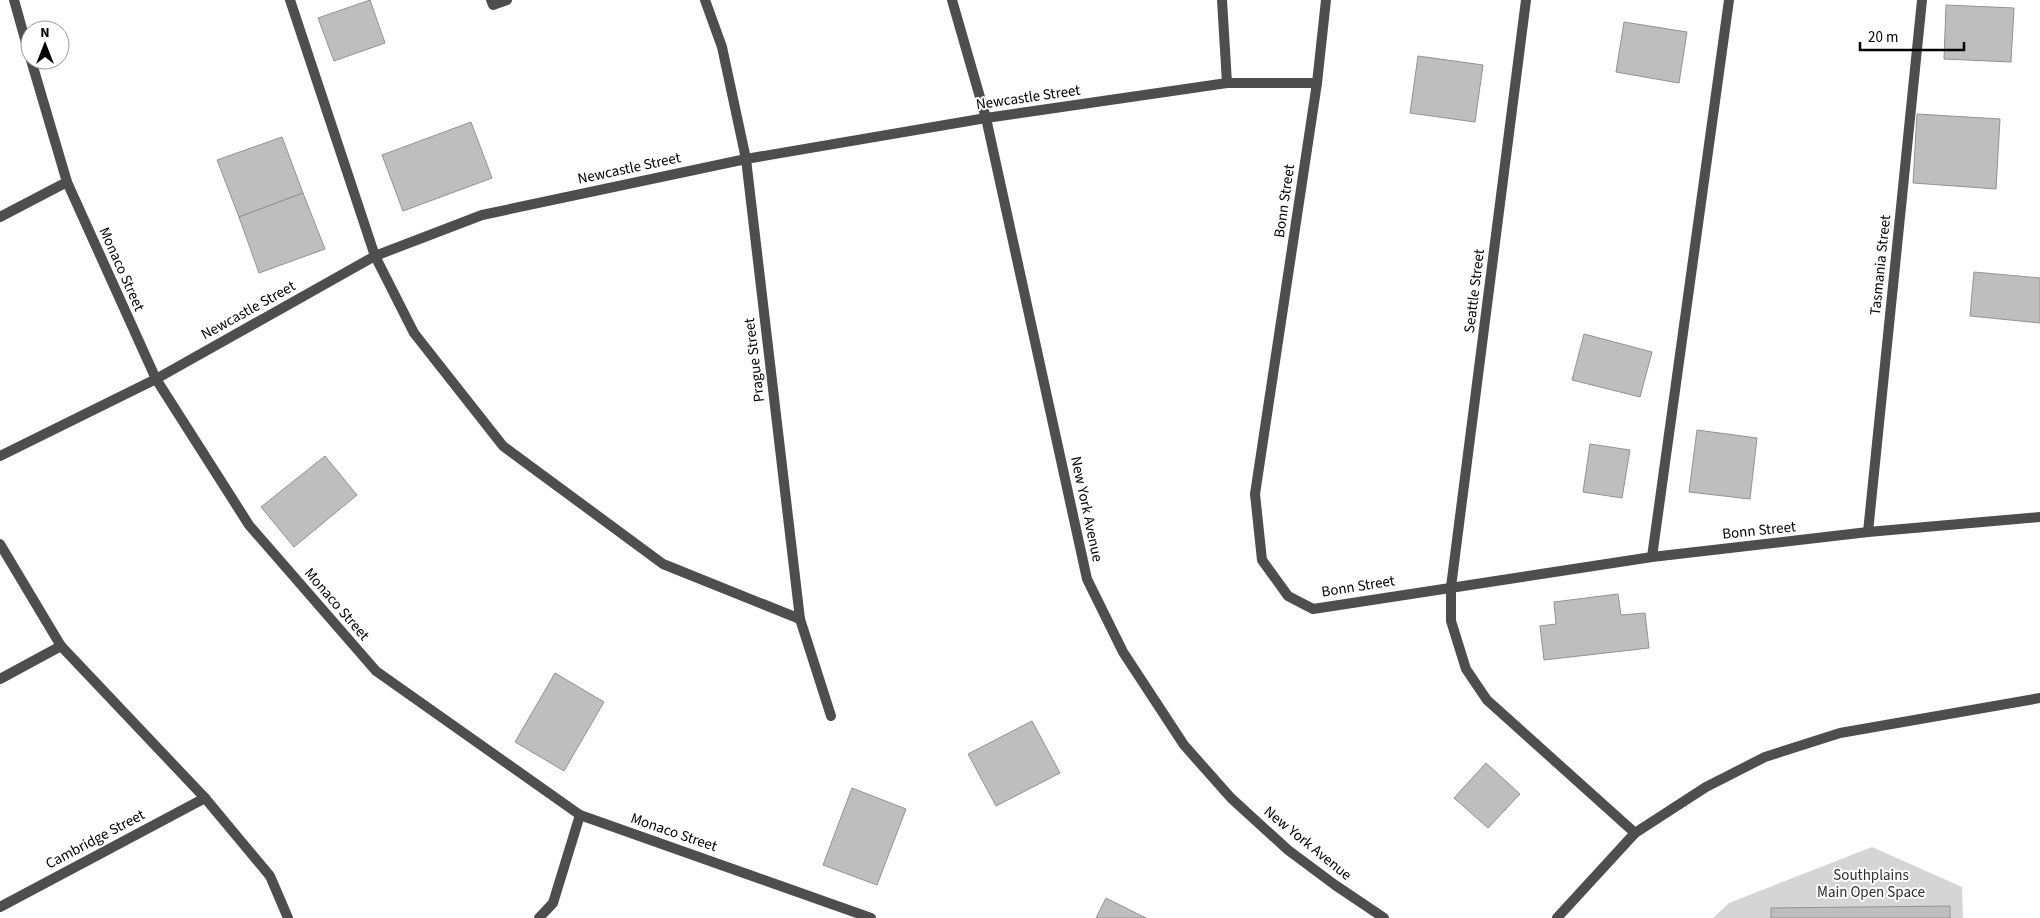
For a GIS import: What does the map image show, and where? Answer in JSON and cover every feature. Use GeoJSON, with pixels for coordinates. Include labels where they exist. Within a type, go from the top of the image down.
{"type":"FeatureCollection","features":[{"type":"Feature","properties":{"kind":"street","name":"Monaco Street"},"geometry":{"type":"LineString","coordinates":[[14,0],[20,22]]}},
{"type":"Feature","properties":{"kind":"street"},"geometry":{"type":"LineString","coordinates":[[290,0],[375,256],[414,333],[503,446],[663,564],[800,620]]}},
{"type":"Feature","properties":{"kind":"street"},"geometry":{"type":"LineString","coordinates":[[491,0],[493,5],[507,0]]}},
{"type":"Feature","properties":{"kind":"street","name":"Prague Street"},"geometry":{"type":"LineString","coordinates":[[705,0],[722,47],[746,159],[800,620],[831,716]]}},
{"type":"Feature","properties":{"kind":"street","name":"New York Avenue"},"geometry":{"type":"LineString","coordinates":[[952,0],[986,118],[1087,579],[1122,652],[1184,745],[1230,798],[1288,850],[1384,918]]}},
{"type":"Feature","properties":{"kind":"street"},"geometry":{"type":"LineString","coordinates":[[1222,0],[1227,82]]}},
{"type":"Feature","properties":{"kind":"street","name":"Bonn Street"},"geometry":{"type":"LineString","coordinates":[[1326,0],[1316,82],[1255,494],[1262,560],[1288,596],[1313,608],[1652,557],[1868,532],[2040,517]]}},
{"type":"Feature","properties":{"kind":"street","name":"Seattle Street"},"geometry":{"type":"LineString","coordinates":[[1526,0],[1451,587],[1451,621],[1466,668],[1487,700],[1635,834]]}},
{"type":"Feature","properties":{"kind":"street"},"geometry":{"type":"LineString","coordinates":[[1652,557],[1729,0]]}},
{"type":"Feature","properties":{"kind":"street","name":"Tasmania Street"},"geometry":{"type":"LineString","coordinates":[[1868,532],[1922,0]]}},
{"type":"Feature","properties":{"kind":"street","name":"Monaco Street"},"geometry":{"type":"LineString","coordinates":[[33,70],[66,182],[156,379],[249,525],[376,671],[580,815],[871,918]]}},
{"type":"Feature","properties":{"kind":"street","name":"Newcastle Street"},"geometry":{"type":"LineString","coordinates":[[0,456],[156,379],[375,256],[482,215],[746,159],[986,118],[1227,82],[1316,82]]}},
{"type":"Feature","properties":{"kind":"street"},"geometry":{"type":"LineString","coordinates":[[0,217],[66,182]]}},
{"type":"Feature","properties":{"kind":"street"},"geometry":{"type":"LineString","coordinates":[[0,544],[61,646],[205,798],[270,876],[288,918]]}},
{"type":"Feature","properties":{"kind":"street"},"geometry":{"type":"LineString","coordinates":[[0,679],[61,646]]}},
{"type":"Feature","properties":{"kind":"street"},"geometry":{"type":"LineString","coordinates":[[1557,918],[1635,834],[1706,787],[1765,757],[1840,732],[2040,698]]}},
{"type":"Feature","properties":{"kind":"street","name":"Cambridge Street"},"geometry":{"type":"LineString","coordinates":[[0,908],[205,798]]}},
{"type":"Feature","properties":{"kind":"street"},"geometry":{"type":"LineString","coordinates":[[539,918],[553,903],[580,815]]}},
{"type":"Feature","properties":{"kind":"green space","name":"Southplains Main Open Space"},"geometry":{"type":"Polygon","coordinates":[[[1872,847],[1962,887],[1963,918],[1713,918],[1729,903],[1872,847]]]}},
{"type":"Feature","properties":{"kind":"building"},"geometry":{"type":"Polygon","coordinates":[[[370,0],[385,43],[334,61],[318,18],[370,0]]]}},
{"type":"Feature","properties":{"kind":"building"},"geometry":{"type":"Polygon","coordinates":[[[1946,5],[2014,8],[2011,62],[1944,59],[1946,5]]]}},
{"type":"Feature","properties":{"kind":"building"},"geometry":{"type":"Polygon","coordinates":[[[1624,22],[1687,32],[1679,83],[1616,72],[1624,22]]]}},
{"type":"Feature","properties":{"kind":"building"},"geometry":{"type":"Polygon","coordinates":[[[1418,56],[1483,65],[1475,122],[1410,113],[1418,56]]]}},
{"type":"Feature","properties":{"kind":"building"},"geometry":{"type":"Polygon","coordinates":[[[1917,114],[2000,119],[1996,189],[1913,183],[1917,114]]]}},
{"type":"Feature","properties":{"kind":"building"},"geometry":{"type":"Polygon","coordinates":[[[471,122],[492,178],[403,211],[382,155],[471,122]]]}},
{"type":"Feature","properties":{"kind":"building"},"geometry":{"type":"Polygon","coordinates":[[[282,137],[303,193],[239,217],[217,160],[282,137]]]}},
{"type":"Feature","properties":{"kind":"building"},"geometry":{"type":"Polygon","coordinates":[[[303,193],[325,249],[259,273],[239,217],[303,193]]]}},
{"type":"Feature","properties":{"kind":"building"},"geometry":{"type":"Polygon","coordinates":[[[1974,272],[2040,278],[2040,323],[1970,316],[1974,272]]]}},
{"type":"Feature","properties":{"kind":"building"},"geometry":{"type":"Polygon","coordinates":[[[1584,334],[1652,352],[1640,397],[1572,380],[1584,334]]]}},
{"type":"Feature","properties":{"kind":"building"},"geometry":{"type":"Polygon","coordinates":[[[1697,430],[1757,438],[1750,499],[1689,492],[1697,430]]]}},
{"type":"Feature","properties":{"kind":"building"},"geometry":{"type":"Polygon","coordinates":[[[1590,444],[1630,450],[1622,498],[1583,492],[1590,444]]]}},
{"type":"Feature","properties":{"kind":"building"},"geometry":{"type":"Polygon","coordinates":[[[325,456],[357,495],[294,547],[261,507],[325,456]]]}},
{"type":"Feature","properties":{"kind":"building"},"geometry":{"type":"Polygon","coordinates":[[[1618,594],[1621,615],[1645,613],[1649,648],[1544,660],[1540,626],[1556,624],[1554,602],[1618,594]]]}},
{"type":"Feature","properties":{"kind":"building"},"geometry":{"type":"Polygon","coordinates":[[[555,673],[604,702],[564,771],[515,742],[555,673]]]}},
{"type":"Feature","properties":{"kind":"building"},"geometry":{"type":"Polygon","coordinates":[[[1032,721],[1060,773],[996,806],[968,754],[1032,721]]]}},
{"type":"Feature","properties":{"kind":"building"},"geometry":{"type":"Polygon","coordinates":[[[1486,763],[1520,794],[1488,828],[1454,798],[1486,763]]]}},
{"type":"Feature","properties":{"kind":"building"},"geometry":{"type":"Polygon","coordinates":[[[852,788],[906,809],[877,885],[823,865],[852,788]]]}},
{"type":"Feature","properties":{"kind":"building"},"geometry":{"type":"Polygon","coordinates":[[[1106,898],[1146,918],[1096,918],[1106,898]]]}},
{"type":"Feature","properties":{"kind":"building"},"geometry":{"type":"Polygon","coordinates":[[[1950,906],[1950,918],[1771,918],[1771,908],[1950,906]]]}}]}
